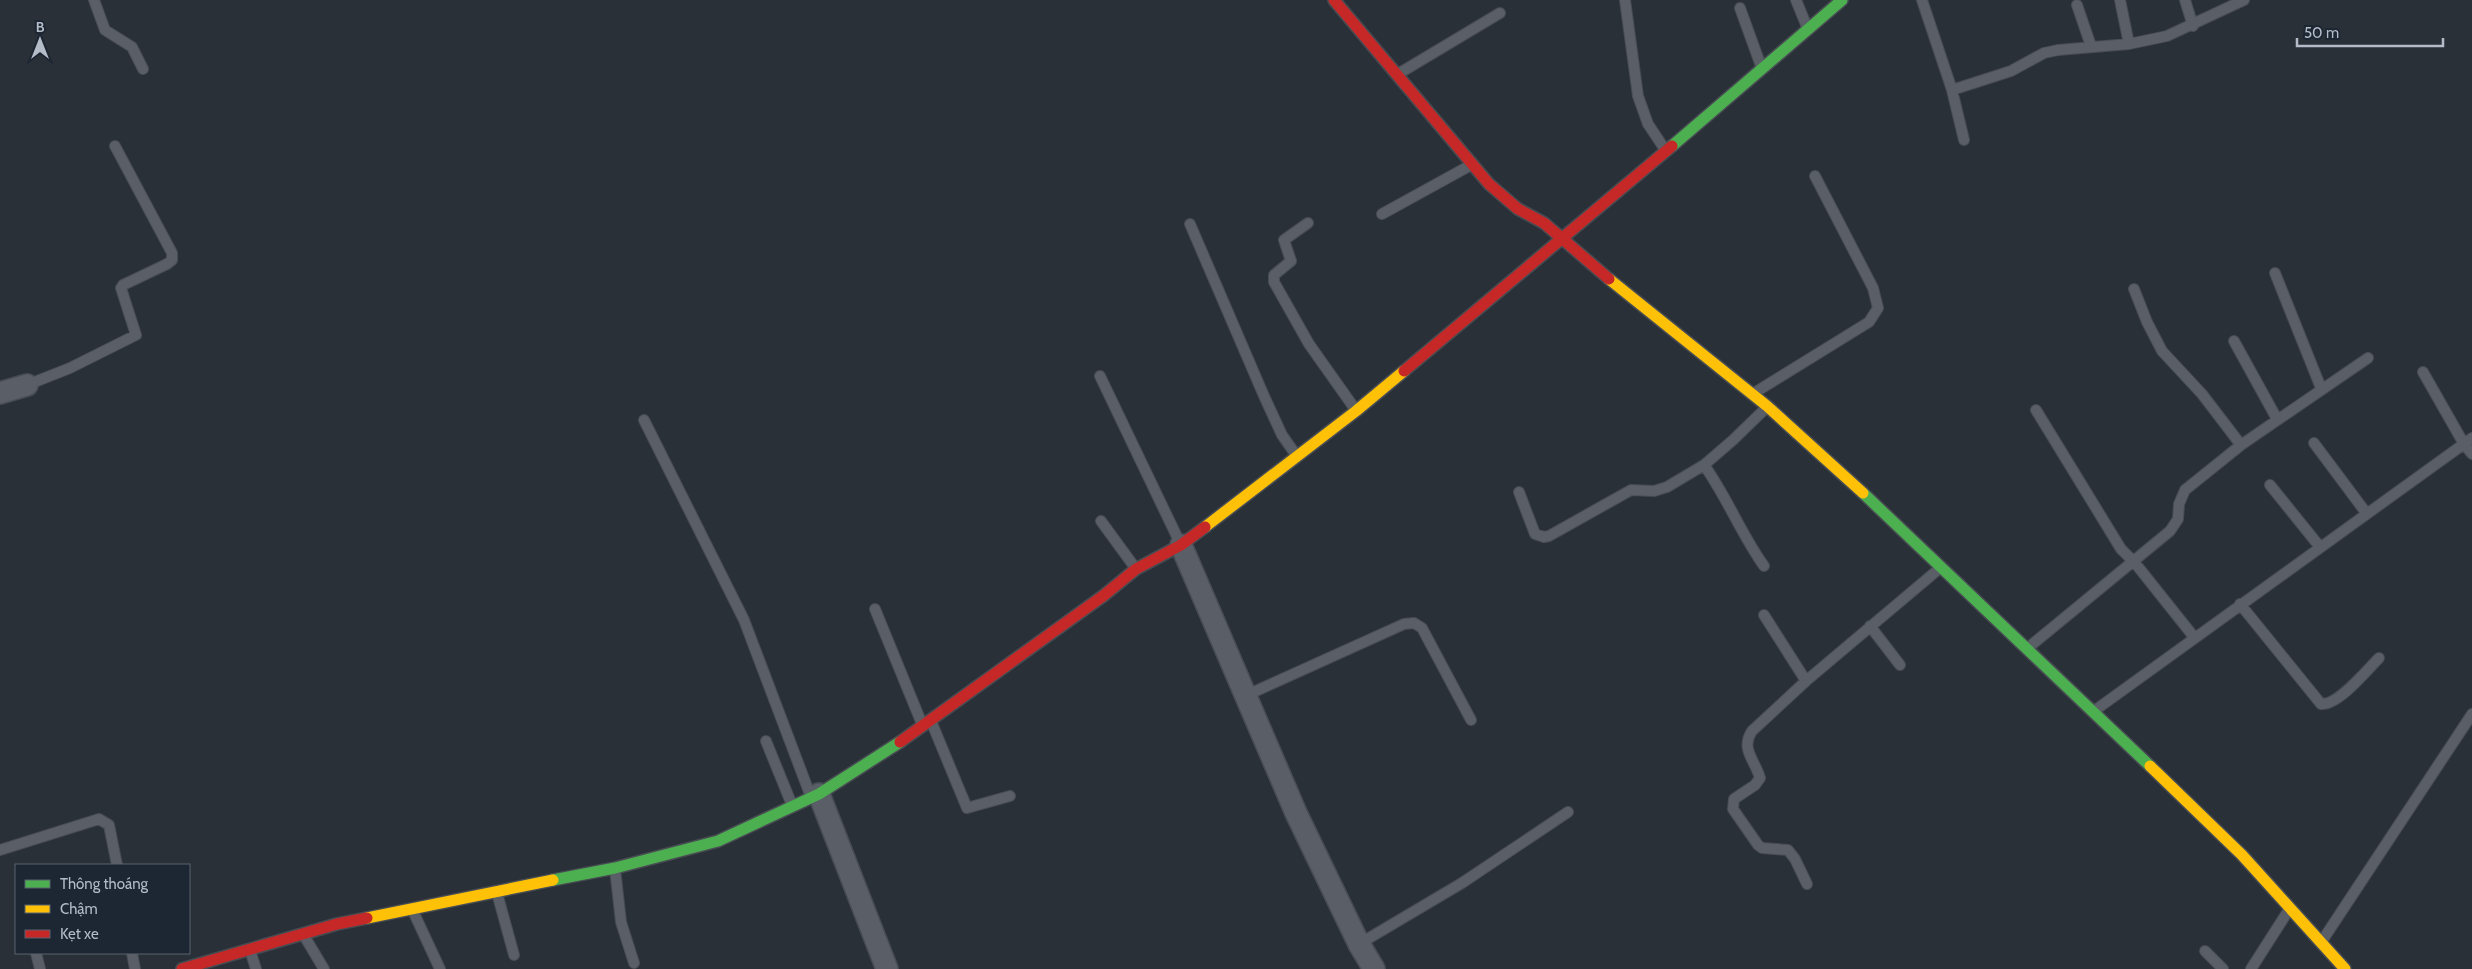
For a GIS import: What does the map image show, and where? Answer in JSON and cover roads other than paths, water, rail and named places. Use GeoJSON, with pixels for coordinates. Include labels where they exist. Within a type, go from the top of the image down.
{"type":"FeatureCollection","features":[{"type":"Feature","properties":{"kind":"street"},"geometry":{"type":"LineString","coordinates":[[1334,0],[1489,184],[1518,209],[1544,223],[1638,304],[1767,406],[2028,648],[2242,855],[2322,941],[2345,969]]}},
{"type":"Feature","properties":{"kind":"street"},"geometry":{"type":"LineString","coordinates":[[182,969],[337,924],[615,868],[718,841],[793,808],[815,796],[872,761],[927,723],[1104,596],[1136,569],[1181,545],[1356,411],[1562,240],[1842,0]]}},
{"type":"Feature","properties":{"kind":"street"},"geometry":{"type":"LineString","coordinates":[[0,393],[27,385]]}},
{"type":"Feature","properties":{"kind":"street"},"geometry":{"type":"LineString","coordinates":[[1181,545],[1247,695],[1296,813],[1359,944],[1374,969]]}},
{"type":"Feature","properties":{"kind":"street"},"geometry":{"type":"LineString","coordinates":[[815,796],[887,969]]}},
{"type":"Feature","properties":{"kind":"lane"},"geometry":{"type":"LineString","coordinates":[[94,0],[106,30],[132,47],[143,69]]}},
{"type":"Feature","properties":{"kind":"lane"},"geometry":{"type":"LineString","coordinates":[[1625,0],[1638,96],[1648,124],[1666,151]]}},
{"type":"Feature","properties":{"kind":"lane"},"geometry":{"type":"LineString","coordinates":[[1796,0],[1808,29]]}},
{"type":"Feature","properties":{"kind":"lane"},"geometry":{"type":"LineString","coordinates":[[1922,0],[1952,90],[1964,140]]}},
{"type":"Feature","properties":{"kind":"lane"},"geometry":{"type":"LineString","coordinates":[[2120,0],[2129,44]]}},
{"type":"Feature","properties":{"kind":"lane"},"geometry":{"type":"LineString","coordinates":[[2185,0],[2193,26]]}},
{"type":"Feature","properties":{"kind":"lane"},"geometry":{"type":"LineString","coordinates":[[1952,90],[2011,71],[2044,53],[2091,46],[2129,44],[2167,36],[2193,26],[2244,0]]}},
{"type":"Feature","properties":{"kind":"lane"},"geometry":{"type":"LineString","coordinates":[[2077,4],[2091,46]]}},
{"type":"Feature","properties":{"kind":"lane"},"geometry":{"type":"LineString","coordinates":[[1740,8],[1762,68]]}},
{"type":"Feature","properties":{"kind":"lane"},"geometry":{"type":"LineString","coordinates":[[1397,75],[1500,13]]}},
{"type":"Feature","properties":{"kind":"lane"},"geometry":{"type":"LineString","coordinates":[[27,385],[70,368],[136,335],[121,288],[123,285],[172,260],[172,253],[115,146]]}},
{"type":"Feature","properties":{"kind":"lane"},"geometry":{"type":"LineString","coordinates":[[1382,214],[1471,164]]}},
{"type":"Feature","properties":{"kind":"lane"},"geometry":{"type":"LineString","coordinates":[[1752,394],[1870,322],[1878,308],[1873,288],[1816,176]]}},
{"type":"Feature","properties":{"kind":"lane"},"geometry":{"type":"LineString","coordinates":[[1308,223],[1284,240],[1290,261],[1274,275],[1274,282],[1308,344],[1356,411]]}},
{"type":"Feature","properties":{"kind":"lane"},"geometry":{"type":"LineString","coordinates":[[1190,224],[1282,435],[1297,456]]}},
{"type":"Feature","properties":{"kind":"lane"},"geometry":{"type":"LineString","coordinates":[[2275,273],[2322,388]]}},
{"type":"Feature","properties":{"kind":"lane"},"geometry":{"type":"LineString","coordinates":[[2134,289],[2147,322],[2162,351],[2177,370],[2202,394],[2241,445]]}},
{"type":"Feature","properties":{"kind":"lane"},"geometry":{"type":"LineString","coordinates":[[2234,341],[2277,419]]}},
{"type":"Feature","properties":{"kind":"lane"},"geometry":{"type":"LineString","coordinates":[[2028,648],[2135,562],[2175,526],[2178,519],[2179,504],[2185,490],[2277,419],[2368,358]]}},
{"type":"Feature","properties":{"kind":"lane"},"geometry":{"type":"LineString","coordinates":[[2423,372],[2468,441],[2472,454]]}},
{"type":"Feature","properties":{"kind":"lane"},"geometry":{"type":"LineString","coordinates":[[1100,376],[1181,545]]}},
{"type":"Feature","properties":{"kind":"lane"},"geometry":{"type":"LineString","coordinates":[[1519,492],[1535,534],[1544,537],[1586,517],[1630,490],[1661,489],[1704,464],[1733,440],[1767,406]]}},
{"type":"Feature","properties":{"kind":"lane"},"geometry":{"type":"LineString","coordinates":[[2036,410],[2121,549],[2135,562],[2194,638]]}},
{"type":"Feature","properties":{"kind":"lane"},"geometry":{"type":"LineString","coordinates":[[644,420],[744,620],[815,796]]}},
{"type":"Feature","properties":{"kind":"lane"},"geometry":{"type":"LineString","coordinates":[[2093,711],[2468,441]]}},
{"type":"Feature","properties":{"kind":"lane"},"geometry":{"type":"LineString","coordinates":[[2314,443],[2367,514]]}},
{"type":"Feature","properties":{"kind":"lane"},"geometry":{"type":"LineString","coordinates":[[1704,464],[1719,486],[1749,543],[1764,566]]}},
{"type":"Feature","properties":{"kind":"lane"},"geometry":{"type":"LineString","coordinates":[[2270,485],[2320,547]]}},
{"type":"Feature","properties":{"kind":"lane"},"geometry":{"type":"LineString","coordinates":[[1101,521],[1136,569]]}},
{"type":"Feature","properties":{"kind":"lane"},"geometry":{"type":"LineString","coordinates":[[1807,884],[1795,859],[1788,850],[1762,848],[1733,809],[1732,802],[1759,782],[1759,773],[1746,743],[1748,736],[1806,681],[1942,567]]}},
{"type":"Feature","properties":{"kind":"lane"},"geometry":{"type":"LineString","coordinates":[[2240,604],[2322,704],[2328,704],[2342,694],[2379,658]]}},
{"type":"Feature","properties":{"kind":"lane"},"geometry":{"type":"LineString","coordinates":[[874,609],[967,808],[1010,796]]}},
{"type":"Feature","properties":{"kind":"lane"},"geometry":{"type":"LineString","coordinates":[[1764,615],[1806,681]]}},
{"type":"Feature","properties":{"kind":"lane"},"geometry":{"type":"LineString","coordinates":[[1247,695],[1404,624],[1414,623],[1422,628],[1471,720]]}},
{"type":"Feature","properties":{"kind":"lane"},"geometry":{"type":"LineString","coordinates":[[1870,626],[1900,665]]}},
{"type":"Feature","properties":{"kind":"lane"},"geometry":{"type":"LineString","coordinates":[[2322,941],[2472,714]]}},
{"type":"Feature","properties":{"kind":"lane"},"geometry":{"type":"LineString","coordinates":[[766,741],[793,808]]}},
{"type":"Feature","properties":{"kind":"lane"},"geometry":{"type":"LineString","coordinates":[[1359,944],[1462,883],[1568,812]]}},
{"type":"Feature","properties":{"kind":"lane"},"geometry":{"type":"LineString","coordinates":[[0,850],[99,819],[109,825],[118,864]]}},
{"type":"Feature","properties":{"kind":"lane"},"geometry":{"type":"LineString","coordinates":[[615,868],[621,922],[634,962]]}},
{"type":"Feature","properties":{"kind":"lane"},"geometry":{"type":"LineString","coordinates":[[497,892],[514,955]]}},
{"type":"Feature","properties":{"kind":"lane"},"geometry":{"type":"LineString","coordinates":[[2251,969],[2290,907]]}},
{"type":"Feature","properties":{"kind":"lane"},"geometry":{"type":"LineString","coordinates":[[411,908],[440,969]]}},
{"type":"Feature","properties":{"kind":"lane"},"geometry":{"type":"LineString","coordinates":[[303,933],[324,969]]}},
{"type":"Feature","properties":{"kind":"lane"},"geometry":{"type":"LineString","coordinates":[[250,949],[256,969]]}},
{"type":"Feature","properties":{"kind":"lane"},"geometry":{"type":"LineString","coordinates":[[2205,950],[2222,969]]}},
{"type":"Feature","properties":{"kind":"lane"},"geometry":{"type":"LineString","coordinates":[[36,954],[40,969]]}},
{"type":"Feature","properties":{"kind":"lane"},"geometry":{"type":"LineString","coordinates":[[132,954],[135,969]]}}]}
